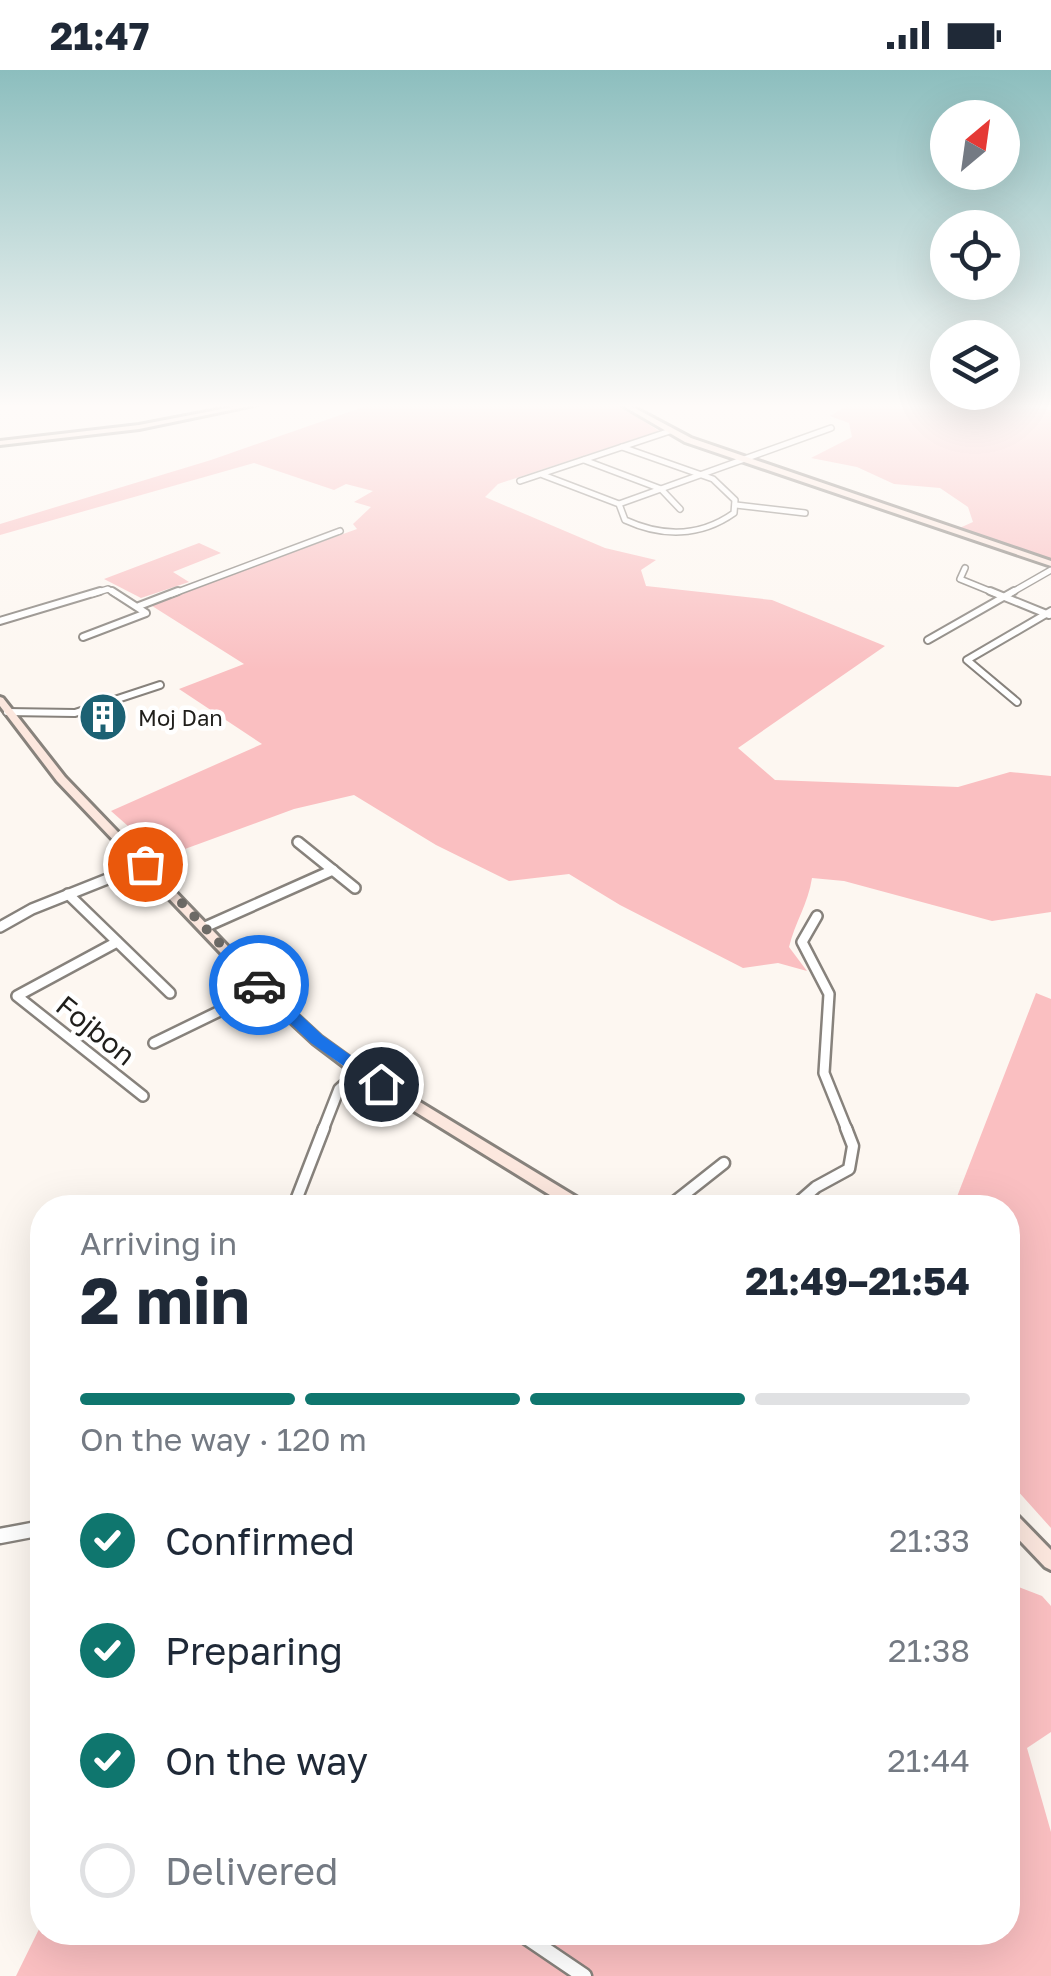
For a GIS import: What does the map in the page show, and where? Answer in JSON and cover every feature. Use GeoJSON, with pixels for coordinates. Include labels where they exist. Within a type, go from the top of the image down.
{"type":"FeatureCollection","features":[{"type":"Feature","properties":{"kind":"main road"},"geometry":{"type":"LineString","coordinates":[[842,493],[1051,567]]}},
{"type":"Feature","properties":{"kind":"main road"},"geometry":{"type":"LineString","coordinates":[[4,706],[61,778],[263,990],[359,1071],[562,1195]]}},
{"type":"Feature","properties":{"kind":"main road"},"geometry":{"type":"LineString","coordinates":[[1020,1530],[1051,1562]]}},
{"type":"Feature","properties":{"kind":"street"},"geometry":{"type":"LineString","coordinates":[[590,493],[619,504],[650,493]]}},
{"type":"Feature","properties":{"kind":"street"},"geometry":{"type":"LineString","coordinates":[[665,493],[680,509]]}},
{"type":"Feature","properties":{"kind":"street"},"geometry":{"type":"LineString","coordinates":[[728,493],[736,505]]}},
{"type":"Feature","properties":{"kind":"street"},"geometry":{"type":"LineString","coordinates":[[619,504],[626,520],[637,526],[681,533],[725,520],[736,505]]}},
{"type":"Feature","properties":{"kind":"street"},"geometry":{"type":"LineString","coordinates":[[736,505],[805,513]]}},
{"type":"Feature","properties":{"kind":"street"},"geometry":{"type":"LineString","coordinates":[[139,606],[340,531]]}},
{"type":"Feature","properties":{"kind":"street"},"geometry":{"type":"LineString","coordinates":[[928,640],[1051,567]]}},
{"type":"Feature","properties":{"kind":"street"},"geometry":{"type":"LineString","coordinates":[[965,568],[960,579],[1001,598],[1049,613]]}},
{"type":"Feature","properties":{"kind":"street"},"geometry":{"type":"LineString","coordinates":[[0,621],[108,589],[146,613],[142,618],[82,637]]}},
{"type":"Feature","properties":{"kind":"street"},"geometry":{"type":"LineString","coordinates":[[1018,702],[967,660],[1049,613]]}},
{"type":"Feature","properties":{"kind":"street"},"geometry":{"type":"LineString","coordinates":[[4,706],[75,712],[160,684]]}},
{"type":"Feature","properties":{"kind":"street"},"geometry":{"type":"LineString","coordinates":[[298,842],[355,888]]}},
{"type":"Feature","properties":{"kind":"street"},"geometry":{"type":"LineString","coordinates":[[0,927],[68,894],[145,864]]}},
{"type":"Feature","properties":{"kind":"street"},"geometry":{"type":"LineString","coordinates":[[205,927],[332,870]]}},
{"type":"Feature","properties":{"kind":"street"},"geometry":{"type":"LineString","coordinates":[[68,894],[170,993]]}},
{"type":"Feature","properties":{"kind":"street"},"geometry":{"type":"LineString","coordinates":[[807,1195],[849,1169],[853,1146],[824,1073],[829,994],[802,942],[816,916]]}},
{"type":"Feature","properties":{"kind":"street","name":"Fojbon"},"geometry":{"type":"LineString","coordinates":[[117,942],[17,996],[142,1096]]}},
{"type":"Feature","properties":{"kind":"street"},"geometry":{"type":"LineString","coordinates":[[154,1043],[263,990]]}},
{"type":"Feature","properties":{"kind":"street"},"geometry":{"type":"LineString","coordinates":[[298,1195],[339,1089],[359,1071]]}},
{"type":"Feature","properties":{"kind":"street"},"geometry":{"type":"LineString","coordinates":[[684,1195],[724,1163]]}},
{"type":"Feature","properties":{"kind":"street"},"geometry":{"type":"LineString","coordinates":[[0,1536],[30,1530]]}},
{"type":"Feature","properties":{"kind":"street"},"geometry":{"type":"LineString","coordinates":[[538,1945],[584,1976]]}},
{"type":"Feature","properties":{"kind":"shaded area"},"geometry":{"type":"Polygon","coordinates":[[[102,493],[148,493],[0,535],[0,524],[102,493]]]}},
{"type":"Feature","properties":{"kind":"shaded area"},"geometry":{"type":"Polygon","coordinates":[[[370,493],[489,493],[485,497],[605,548],[656,560],[641,570],[646,586],[772,600],[885,646],[738,748],[775,780],[958,787],[1010,772],[1051,776],[1051,912],[992,921],[844,881],[812,878],[789,947],[807,971],[778,963],[743,968],[620,905],[569,874],[509,881],[436,845],[354,795],[294,809],[163,857],[111,811],[262,744],[179,689],[244,664],[149,604],[357,529],[353,524],[371,507],[354,502],[370,493]]]}},
{"type":"Feature","properties":{"kind":"shaded area"},"geometry":{"type":"Polygon","coordinates":[[[947,493],[1051,493],[1051,559],[955,530],[973,522],[968,507],[947,493]]]}},
{"type":"Feature","properties":{"kind":"shaded area"},"geometry":{"type":"Polygon","coordinates":[[[199,543],[221,553],[173,572],[189,582],[141,598],[104,579],[199,543]]]}},
{"type":"Feature","properties":{"kind":"shaded area"},"geometry":{"type":"Polygon","coordinates":[[[1036,993],[1051,999],[1051,1528],[1020,1493],[1020,1195],[958,1195],[1036,993]]]}},
{"type":"Feature","properties":{"kind":"shaded area"},"geometry":{"type":"Polygon","coordinates":[[[1020,1588],[1042,1596],[1051,1606],[1051,1732],[1027,1748],[1051,1832],[1051,1976],[16,1976],[31,1945],[1020,1945],[1020,1588]]]}},
{"type":"Feature","properties":{"kind":"way so far"},"geometry":{"type":"LineString","coordinates":[[145,864],[259,985]]}},
{"type":"Feature","properties":{"kind":"place","name":"Moj Dan"},"geometry":{"type":"Point","coordinates":[103,717]}},
{"type":"Feature","properties":{"kind":"route"},"geometry":{"type":"LineString","coordinates":[[259,985],[317,1040],[381,1084]]}}]}
